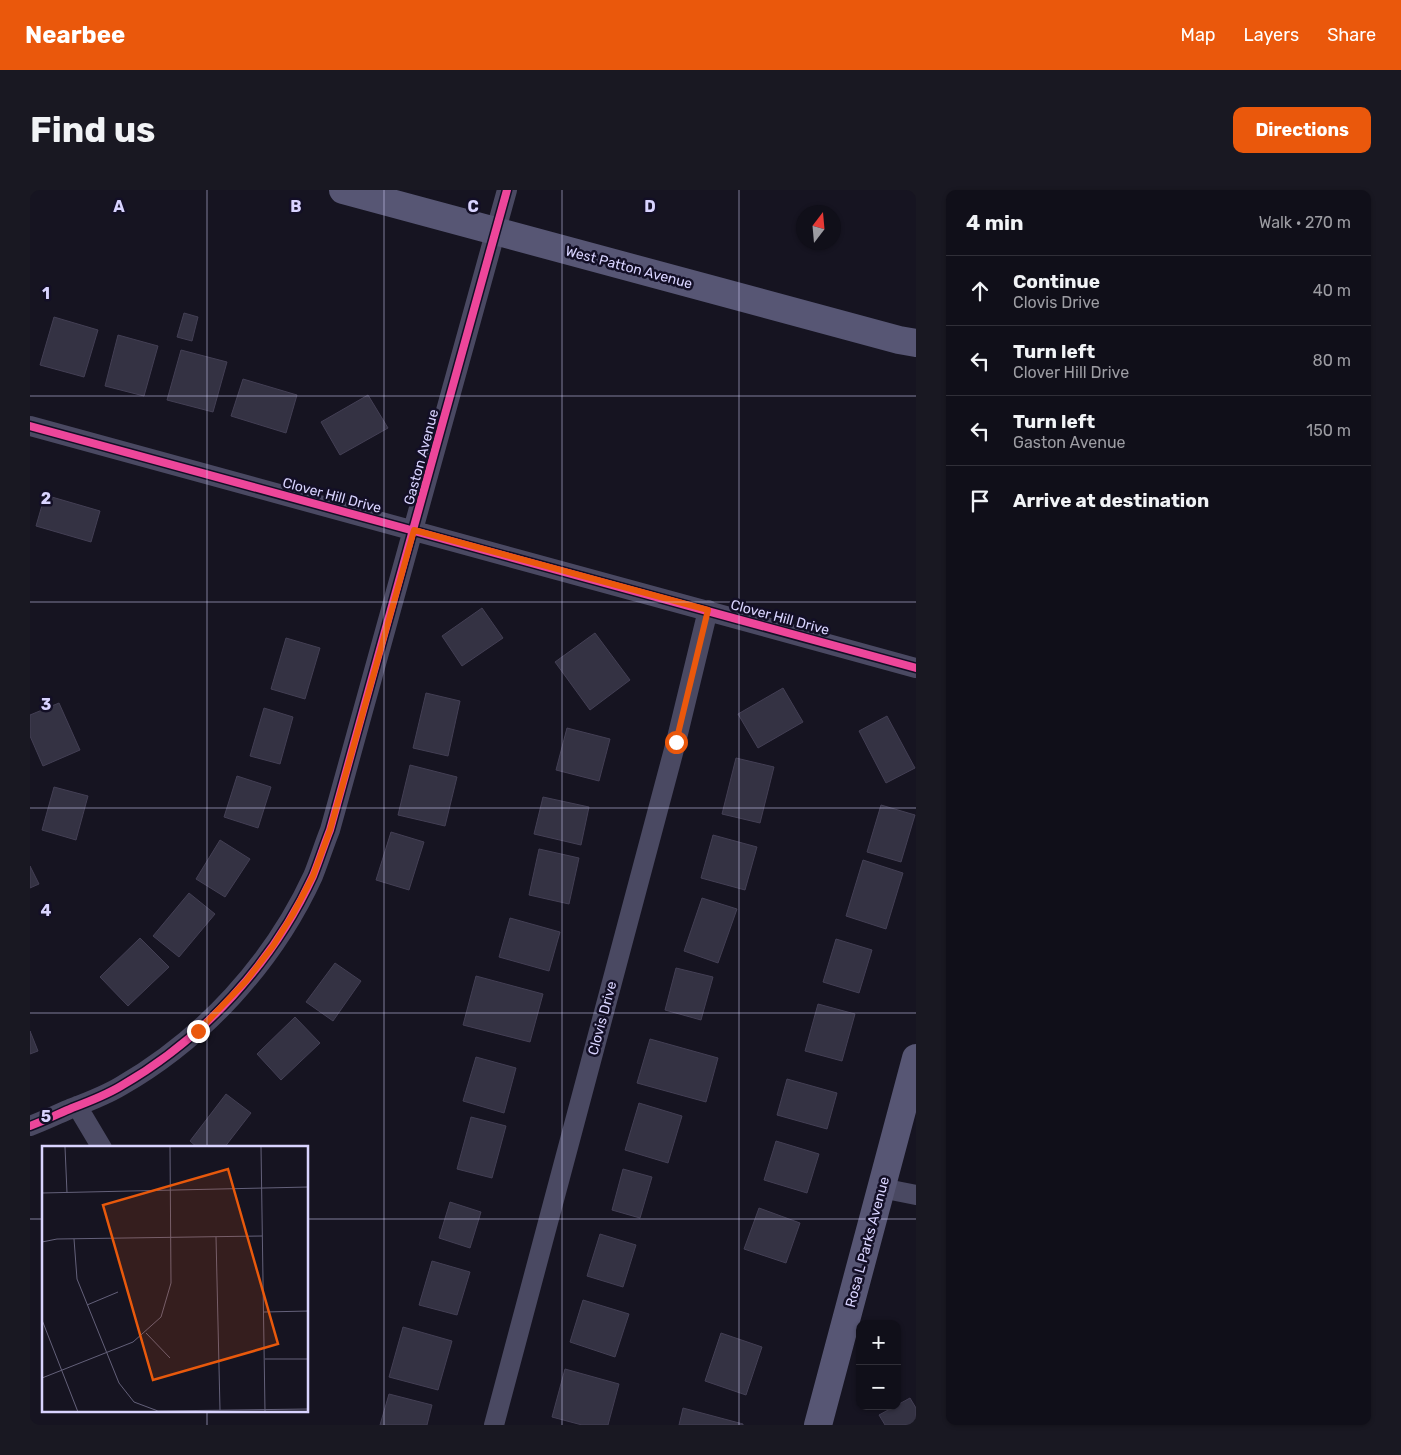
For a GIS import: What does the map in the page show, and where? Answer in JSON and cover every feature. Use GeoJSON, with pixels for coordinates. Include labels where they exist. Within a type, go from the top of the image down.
{"type":"FeatureCollection","features":[{"type":"Feature","properties":{"kind":"street","name":"West Patton Avenue"},"geometry":{"type":"LineString","coordinates":[[343,190],[916,343]]}},
{"type":"Feature","properties":{"kind":"street","name":"Gaston Avenue"},"geometry":{"type":"LineString","coordinates":[[30,1126],[118,1088],[168,1055],[198,1031],[246,981],[273,946],[313,876],[330,830],[507,190]]}},
{"type":"Feature","properties":{"kind":"street","name":"Clover Hill Drive"},"geometry":{"type":"LineString","coordinates":[[30,426],[916,668]]}},
{"type":"Feature","properties":{"kind":"street","name":"Clovis Drive"},"geometry":{"type":"LineString","coordinates":[[494,1425],[673,751],[708,610]]}},
{"type":"Feature","properties":{"kind":"street","name":"Rosa L Parks Avenue"},"geometry":{"type":"LineString","coordinates":[[818,1425],[916,1058]]}},
{"type":"Feature","properties":{"kind":"street"},"geometry":{"type":"LineString","coordinates":[[77,1106],[101,1146]]}},
{"type":"Feature","properties":{"kind":"street"},"geometry":{"type":"LineString","coordinates":[[881,1188],[916,1195]]}},
{"type":"Feature","properties":{"kind":"building"},"geometry":{"type":"Polygon","coordinates":[[[184,313],[198,317],[192,341],[177,337],[184,313]]]}},
{"type":"Feature","properties":{"kind":"building"},"geometry":{"type":"Polygon","coordinates":[[[54,317],[98,330],[84,377],[40,365],[54,317]]]}},
{"type":"Feature","properties":{"kind":"building"},"geometry":{"type":"Polygon","coordinates":[[[118,335],[158,346],[144,396],[105,386],[118,335]]]}},
{"type":"Feature","properties":{"kind":"building"},"geometry":{"type":"Polygon","coordinates":[[[181,350],[227,362],[213,412],[167,400],[181,350]]]}},
{"type":"Feature","properties":{"kind":"building"},"geometry":{"type":"Polygon","coordinates":[[[243,379],[297,395],[286,433],[231,416],[243,379]]]}},
{"type":"Feature","properties":{"kind":"building"},"geometry":{"type":"Polygon","coordinates":[[[368,395],[388,428],[340,455],[321,422],[368,395]]]}},
{"type":"Feature","properties":{"kind":"building"},"geometry":{"type":"Polygon","coordinates":[[[45,495],[100,511],[91,542],[36,526],[45,495]]]}},
{"type":"Feature","properties":{"kind":"building"},"geometry":{"type":"Polygon","coordinates":[[[482,608],[503,638],[462,666],[442,636],[482,608]]]}},
{"type":"Feature","properties":{"kind":"building"},"geometry":{"type":"Polygon","coordinates":[[[595,633],[630,680],[590,710],[555,662],[595,633]]]}},
{"type":"Feature","properties":{"kind":"building"},"geometry":{"type":"Polygon","coordinates":[[[286,638],[320,648],[305,699],[271,689],[286,638]]]}},
{"type":"Feature","properties":{"kind":"building"},"geometry":{"type":"Polygon","coordinates":[[[783,688],[803,722],[758,748],[738,714],[783,688]]]}},
{"type":"Feature","properties":{"kind":"building"},"geometry":{"type":"Polygon","coordinates":[[[426,693],[460,701],[448,756],[413,748],[426,693]]]}},
{"type":"Feature","properties":{"kind":"building"},"geometry":{"type":"Polygon","coordinates":[[[59,703],[80,750],[43,766],[30,736],[30,715],[59,703]]]}},
{"type":"Feature","properties":{"kind":"building"},"geometry":{"type":"Polygon","coordinates":[[[264,708],[293,717],[280,764],[250,756],[264,708]]]}},
{"type":"Feature","properties":{"kind":"building"},"geometry":{"type":"Polygon","coordinates":[[[887,716],[915,768],[886,783],[859,731],[887,716]]]}},
{"type":"Feature","properties":{"kind":"building"},"geometry":{"type":"Polygon","coordinates":[[[567,728],[610,739],[599,781],[556,770],[567,728]]]}},
{"type":"Feature","properties":{"kind":"building"},"geometry":{"type":"Polygon","coordinates":[[[736,758],[774,767],[760,823],[722,814],[736,758]]]}},
{"type":"Feature","properties":{"kind":"building"},"geometry":{"type":"Polygon","coordinates":[[[410,765],[457,777],[445,826],[398,815],[410,765]]]}},
{"type":"Feature","properties":{"kind":"building"},"geometry":{"type":"Polygon","coordinates":[[[237,776],[271,787],[258,828],[224,817],[237,776]]]}},
{"type":"Feature","properties":{"kind":"building"},"geometry":{"type":"Polygon","coordinates":[[[54,787],[88,796],[76,840],[42,830],[54,787]]]}},
{"type":"Feature","properties":{"kind":"building"},"geometry":{"type":"Polygon","coordinates":[[[543,797],[589,807],[581,845],[534,834],[543,797]]]}},
{"type":"Feature","properties":{"kind":"building"},"geometry":{"type":"Polygon","coordinates":[[[881,805],[915,815],[901,862],[867,852],[881,805]]]}},
{"type":"Feature","properties":{"kind":"building"},"geometry":{"type":"Polygon","coordinates":[[[391,832],[424,842],[409,890],[376,880],[391,832]]]}},
{"type":"Feature","properties":{"kind":"building"},"geometry":{"type":"Polygon","coordinates":[[[713,835],[757,847],[745,890],[701,878],[713,835]]]}},
{"type":"Feature","properties":{"kind":"building"},"geometry":{"type":"Polygon","coordinates":[[[220,840],[250,859],[225,897],[196,879],[220,840]]]}},
{"type":"Feature","properties":{"kind":"building"},"geometry":{"type":"Polygon","coordinates":[[[539,849],[579,858],[569,904],[529,895],[539,849]]]}},
{"type":"Feature","properties":{"kind":"building"},"geometry":{"type":"Polygon","coordinates":[[[863,860],[903,873],[886,929],[846,916],[863,860]]]}},
{"type":"Feature","properties":{"kind":"building"},"geometry":{"type":"Polygon","coordinates":[[[30,866],[39,884],[30,888],[30,866]]]}},
{"type":"Feature","properties":{"kind":"building"},"geometry":{"type":"Polygon","coordinates":[[[189,893],[215,914],[179,957],[153,936],[189,893]]]}},
{"type":"Feature","properties":{"kind":"building"},"geometry":{"type":"Polygon","coordinates":[[[702,898],[737,909],[718,963],[684,951],[702,898]]]}},
{"type":"Feature","properties":{"kind":"building"},"geometry":{"type":"Polygon","coordinates":[[[510,918],[560,932],[549,971],[499,957],[510,918]]]}},
{"type":"Feature","properties":{"kind":"building"},"geometry":{"type":"Polygon","coordinates":[[[140,938],[169,967],[128,1006],[100,977],[140,938]]]}},
{"type":"Feature","properties":{"kind":"building"},"geometry":{"type":"Polygon","coordinates":[[[836,939],[872,950],[859,993],[823,982],[836,939]]]}},
{"type":"Feature","properties":{"kind":"building"},"geometry":{"type":"Polygon","coordinates":[[[335,963],[361,981],[333,1021],[306,1002],[335,963]]]}},
{"type":"Feature","properties":{"kind":"building"},"geometry":{"type":"Polygon","coordinates":[[[676,968],[713,977],[701,1020],[665,1010],[676,968]]]}},
{"type":"Feature","properties":{"kind":"building"},"geometry":{"type":"Polygon","coordinates":[[[476,976],[543,994],[530,1042],[463,1025],[476,976]]]}},
{"type":"Feature","properties":{"kind":"building"},"geometry":{"type":"Polygon","coordinates":[[[818,1004],[855,1014],[842,1061],[805,1051],[818,1004]]]}},
{"type":"Feature","properties":{"kind":"building"},"geometry":{"type":"Polygon","coordinates":[[[295,1017],[320,1043],[281,1080],[257,1054],[295,1017]]]}},
{"type":"Feature","properties":{"kind":"building"},"geometry":{"type":"Polygon","coordinates":[[[30,1031],[38,1051],[30,1054],[30,1031]]]}},
{"type":"Feature","properties":{"kind":"building"},"geometry":{"type":"Polygon","coordinates":[[[650,1039],[718,1058],[706,1102],[637,1083],[650,1039]]]}},
{"type":"Feature","properties":{"kind":"building"},"geometry":{"type":"Polygon","coordinates":[[[476,1057],[516,1068],[504,1113],[463,1101],[476,1057]]]}},
{"type":"Feature","properties":{"kind":"building"},"geometry":{"type":"Polygon","coordinates":[[[787,1079],[837,1093],[827,1129],[777,1115],[787,1079]]]}},
{"type":"Feature","properties":{"kind":"building"},"geometry":{"type":"Polygon","coordinates":[[[226,1094],[251,1113],[226,1146],[196,1146],[190,1141],[226,1094]]]}},
{"type":"Feature","properties":{"kind":"building"},"geometry":{"type":"Polygon","coordinates":[[[639,1103],[682,1116],[668,1163],[625,1150],[639,1103]]]}},
{"type":"Feature","properties":{"kind":"building"},"geometry":{"type":"Polygon","coordinates":[[[471,1117],[506,1126],[492,1178],[457,1169],[471,1117]]]}},
{"type":"Feature","properties":{"kind":"building"},"geometry":{"type":"Polygon","coordinates":[[[776,1141],[819,1154],[807,1193],[764,1180],[776,1141]]]}},
{"type":"Feature","properties":{"kind":"building"},"geometry":{"type":"Polygon","coordinates":[[[623,1169],[652,1177],[640,1218],[612,1210],[623,1169]]]}},
{"type":"Feature","properties":{"kind":"building"},"geometry":{"type":"Polygon","coordinates":[[[450,1202],[481,1212],[470,1248],[439,1238],[450,1202]]]}},
{"type":"Feature","properties":{"kind":"building"},"geometry":{"type":"Polygon","coordinates":[[[759,1208],[800,1223],[786,1263],[744,1249],[759,1208]]]}},
{"type":"Feature","properties":{"kind":"building"},"geometry":{"type":"Polygon","coordinates":[[[600,1234],[636,1245],[623,1287],[587,1276],[600,1234]]]}},
{"type":"Feature","properties":{"kind":"building"},"geometry":{"type":"Polygon","coordinates":[[[432,1261],[470,1272],[457,1315],[419,1305],[432,1261]]]}},
{"type":"Feature","properties":{"kind":"building"},"geometry":{"type":"Polygon","coordinates":[[[583,1300],[629,1314],[615,1357],[570,1342],[583,1300]]]}},
{"type":"Feature","properties":{"kind":"building"},"geometry":{"type":"Polygon","coordinates":[[[403,1327],[452,1341],[438,1390],[389,1377],[403,1327]]]}},
{"type":"Feature","properties":{"kind":"building"},"geometry":{"type":"Polygon","coordinates":[[[721,1333],[762,1347],[746,1395],[705,1381],[721,1333]]]}},
{"type":"Feature","properties":{"kind":"building"},"geometry":{"type":"Polygon","coordinates":[[[565,1369],[619,1384],[608,1425],[582,1425],[552,1417],[565,1369]]]}},
{"type":"Feature","properties":{"kind":"building"},"geometry":{"type":"Polygon","coordinates":[[[389,1394],[432,1405],[427,1425],[380,1425],[389,1394]]]}},
{"type":"Feature","properties":{"kind":"building"},"geometry":{"type":"Polygon","coordinates":[[[910,1398],[916,1408],[916,1425],[885,1425],[879,1415],[888,1410],[901,1410],[901,1403],[910,1398]]]}},
{"type":"Feature","properties":{"kind":"building"},"geometry":{"type":"Polygon","coordinates":[[[683,1408],[743,1424],[743,1425],[679,1425],[683,1408]]]}},
{"type":"Feature","properties":{"kind":"cycle path"},"geometry":{"type":"LineString","coordinates":[[30,1126],[121,1086],[180,1046],[233,996],[278,939],[297,908],[313,876],[330,830],[507,190]]}},
{"type":"Feature","properties":{"kind":"cycle path"},"geometry":{"type":"LineString","coordinates":[[30,426],[916,668]]}},
{"type":"Feature","properties":{"kind":"route"},"geometry":{"type":"LineString","coordinates":[[198,1031],[246,981],[273,946],[313,876],[330,830],[414,530],[708,610],[676,742]]}}]}
